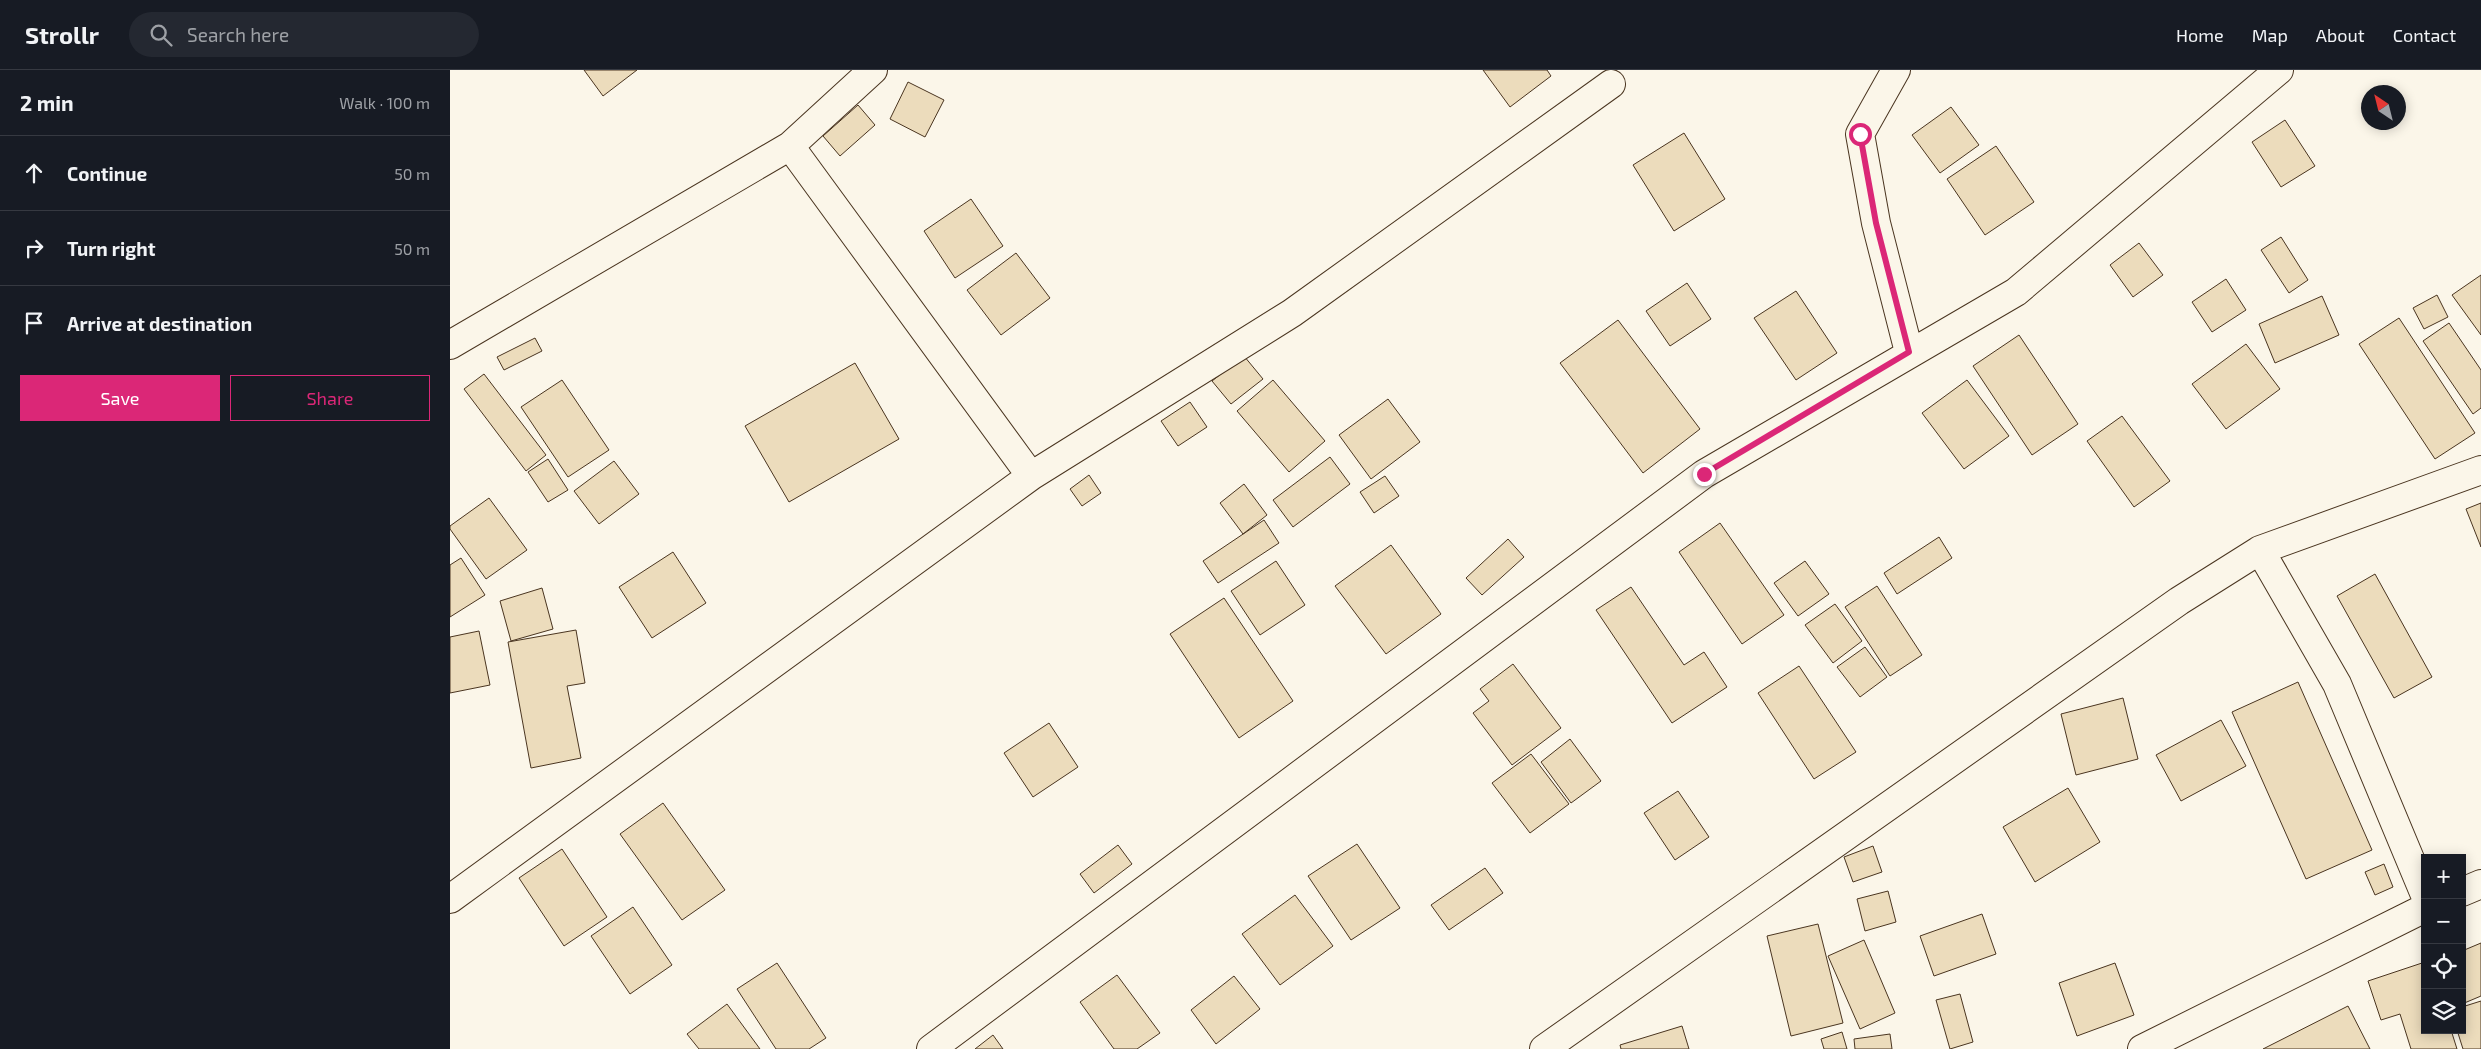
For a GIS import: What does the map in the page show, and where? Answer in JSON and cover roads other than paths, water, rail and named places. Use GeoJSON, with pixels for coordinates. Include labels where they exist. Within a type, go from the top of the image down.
{"type":"FeatureCollection","features":[{"type":"Feature","properties":{"kind":"street"},"geometry":{"type":"LineString","coordinates":[[450,345],[790,146],[873,70]]}},
{"type":"Feature","properties":{"kind":"street"},"geometry":{"type":"LineString","coordinates":[[1896,70],[1860,134],[1876,223],[1909,352]]}},
{"type":"Feature","properties":{"kind":"street"},"geometry":{"type":"LineString","coordinates":[[931,1049],[1704,474],[1909,352],[2016,292],[2279,70]]}},
{"type":"Feature","properties":{"kind":"street"},"geometry":{"type":"LineString","coordinates":[[450,899],[1031,476],[1292,313],[1611,84]]}},
{"type":"Feature","properties":{"kind":"street"},"geometry":{"type":"LineString","coordinates":[[790,146],[1031,476]]}},
{"type":"Feature","properties":{"kind":"street"},"geometry":{"type":"LineString","coordinates":[[1544,1049],[2178,601],[2260,550],[2481,470]]}},
{"type":"Feature","properties":{"kind":"street"},"geometry":{"type":"LineString","coordinates":[[2260,550],[2337,684],[2421,885]]}},
{"type":"Feature","properties":{"kind":"street"},"geometry":{"type":"LineString","coordinates":[[2466,890],[2481,884]]}},
{"type":"Feature","properties":{"kind":"street"},"geometry":{"type":"LineString","coordinates":[[2142,1049],[2421,910]]}}]}
